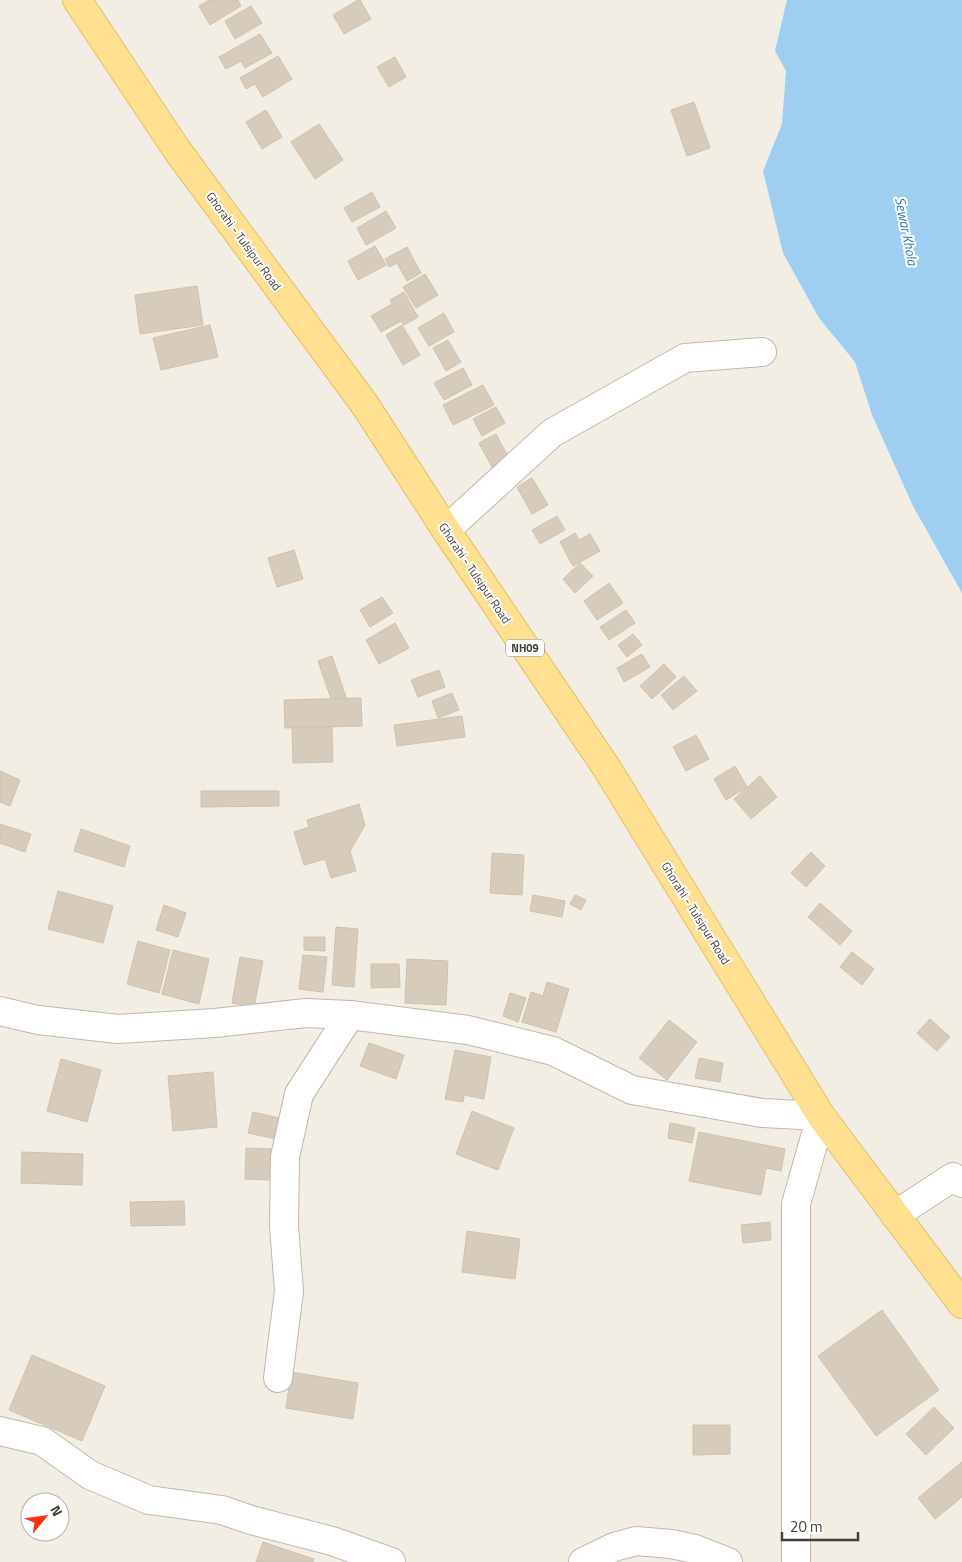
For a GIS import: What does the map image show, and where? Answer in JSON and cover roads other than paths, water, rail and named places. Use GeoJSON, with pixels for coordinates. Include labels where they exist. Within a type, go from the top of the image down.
{"type":"FeatureCollection","features":[{"type":"Feature","properties":{"kind":"main road","name":"Ghorahi - Tulsipur Road"},"geometry":{"type":"LineString","coordinates":[[76,0],[177,150],[365,405],[446,530],[606,768],[821,1116],[962,1304]]}},
{"type":"Feature","properties":{"kind":"street"},"geometry":{"type":"LineString","coordinates":[[446,530],[552,433],[685,358],[762,352]]}},
{"type":"Feature","properties":{"kind":"street"},"geometry":{"type":"LineString","coordinates":[[0,1011],[38,1020],[118,1029],[215,1023],[306,1013],[350,1015],[468,1030],[553,1051],[632,1090],[762,1114],[821,1116],[796,1204],[796,1562]]}},
{"type":"Feature","properties":{"kind":"street"},"geometry":{"type":"LineString","coordinates":[[278,1378],[289,1291],[284,1226],[285,1156],[299,1094],[350,1015]]}},
{"type":"Feature","properties":{"kind":"street"},"geometry":{"type":"LineString","coordinates":[[895,1215],[953,1177],[962,1184]]}},
{"type":"Feature","properties":{"kind":"street"},"geometry":{"type":"LineString","coordinates":[[0,1432],[42,1442],[90,1475],[149,1500],[222,1510],[251,1520],[332,1540],[391,1562]]}},
{"type":"Feature","properties":{"kind":"street"},"geometry":{"type":"LineString","coordinates":[[583,1562],[614,1548],[636,1541],[671,1544],[695,1549],[728,1562]]}},
{"type":"Feature","properties":{"kind":"water","name":"Sewar Khola"},"geometry":{"type":"Polygon","coordinates":[[[787,0],[962,0],[962,593],[913,506],[872,415],[855,362],[819,318],[783,253],[763,171],[782,124],[786,71],[775,51],[787,0]]]}}]}
